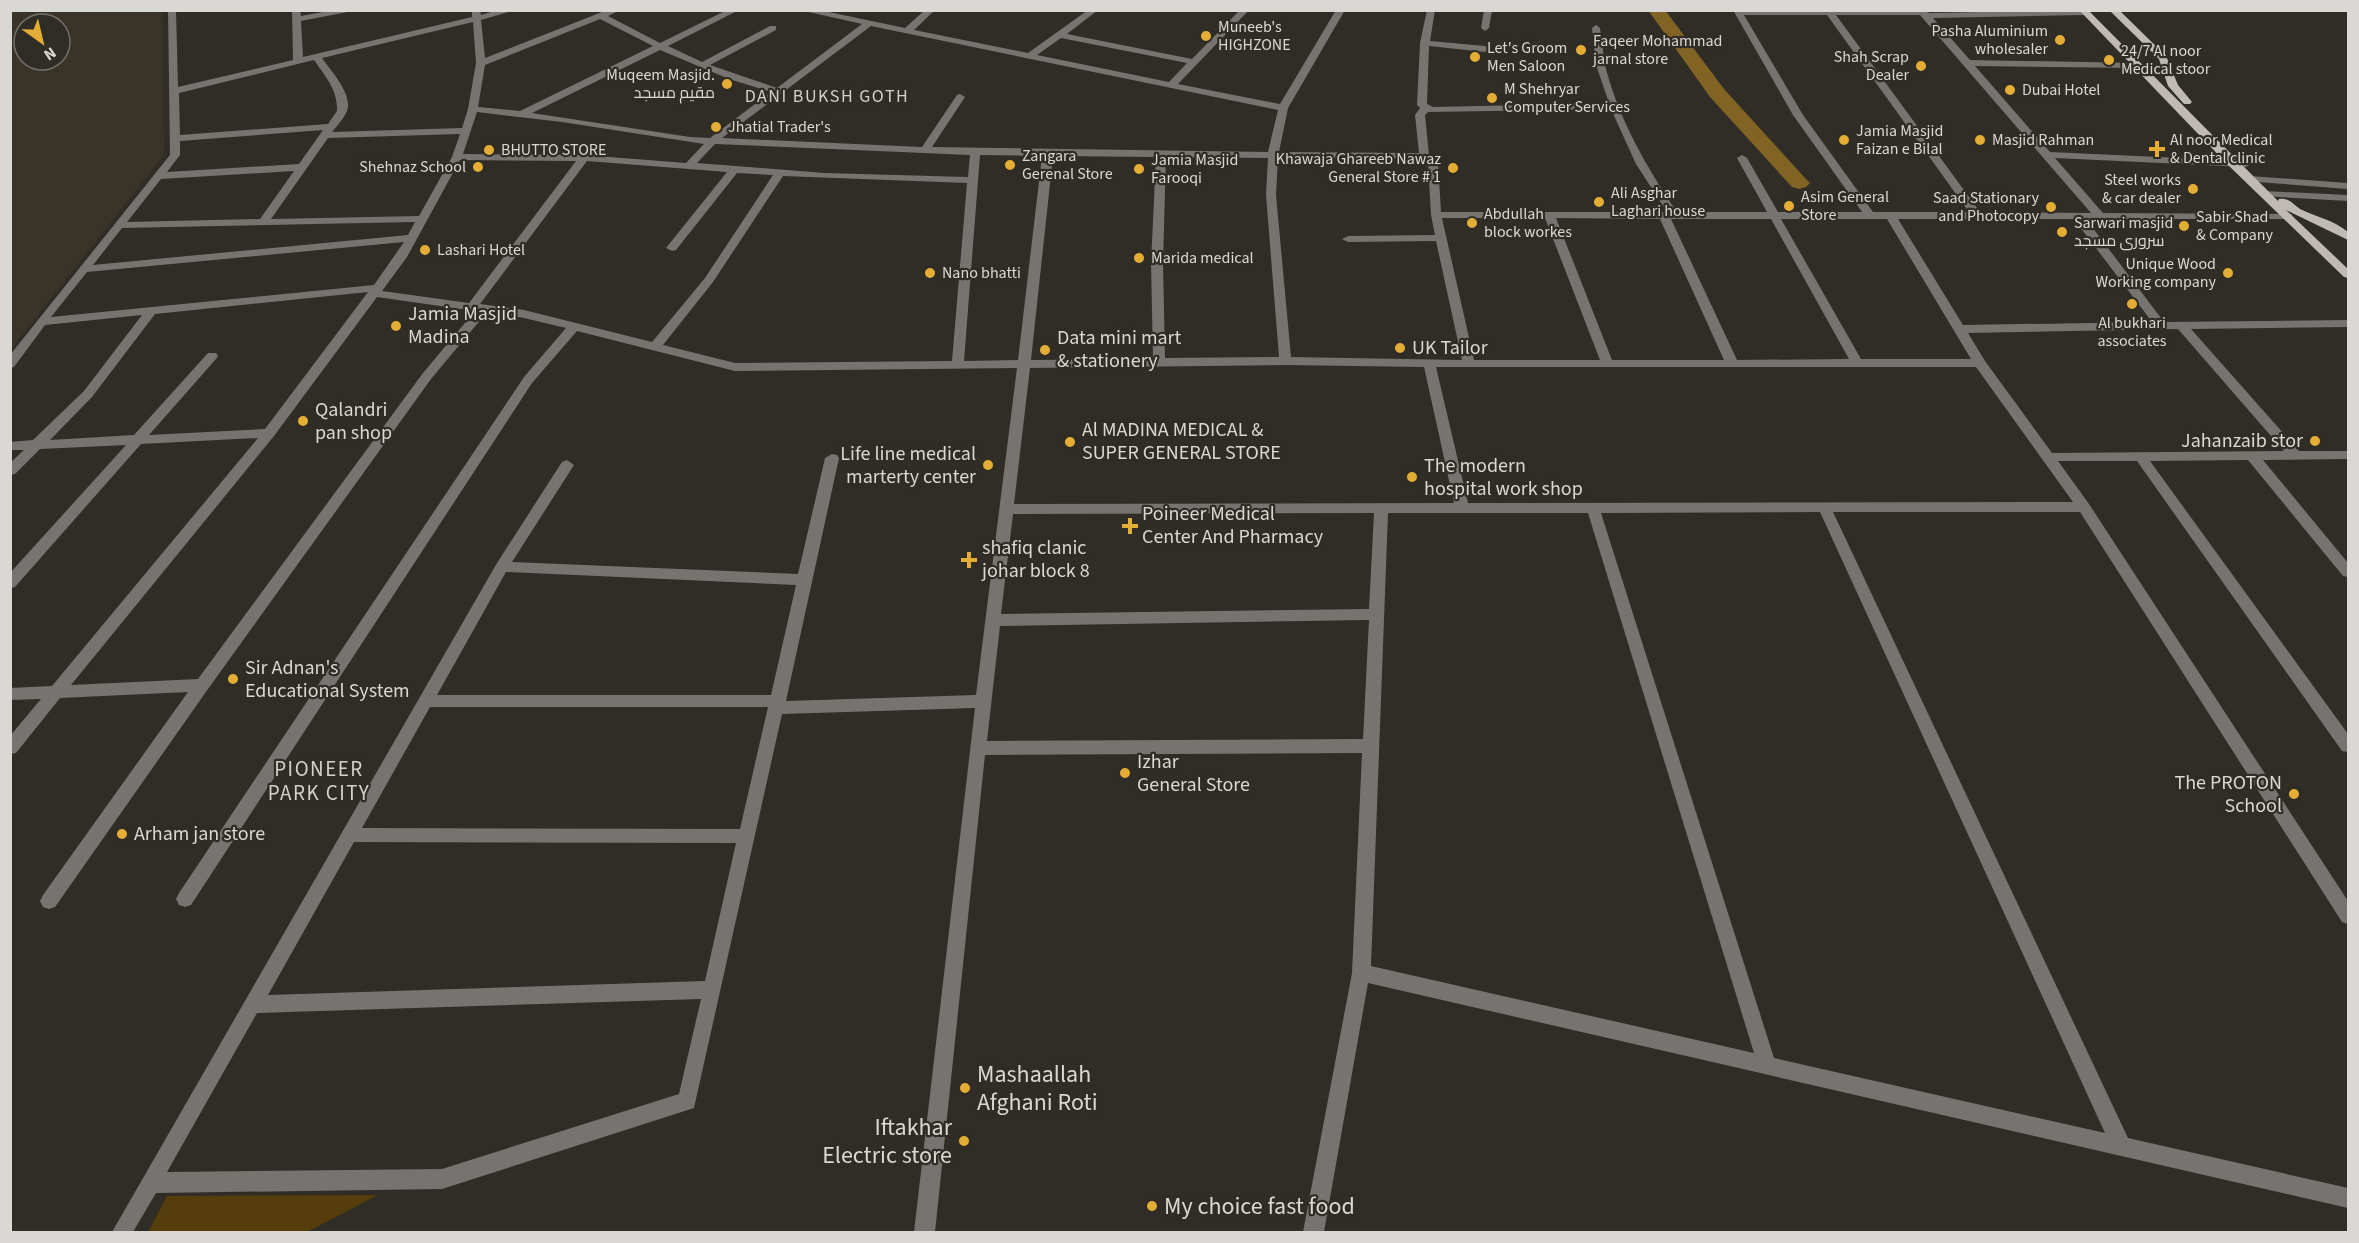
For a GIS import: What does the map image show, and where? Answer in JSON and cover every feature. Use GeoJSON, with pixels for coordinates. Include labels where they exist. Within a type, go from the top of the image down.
{"type":"FeatureCollection","features":[{"type":"Feature","properties":{"kind":"main road"},"geometry":{"type":"LineString","coordinates":[[2113,10],[2163,58],[2173,86],[2262,180],[2288,216],[2349,275]]}},
{"type":"Feature","properties":{"kind":"main road"},"geometry":{"type":"LineString","coordinates":[[2084,11],[2249,179],[2295,211],[2335,226],[2349,237]]}},
{"type":"Feature","properties":{"kind":"street"},"geometry":{"type":"LineString","coordinates":[[10,364],[175,155],[176,90],[172,10]]}},
{"type":"Feature","properties":{"kind":"street"},"geometry":{"type":"LineString","coordinates":[[298,62],[296,15],[354,10]]}},
{"type":"Feature","properties":{"kind":"street"},"geometry":{"type":"LineString","coordinates":[[176,90],[298,62],[477,15],[511,10]]}},
{"type":"Feature","properties":{"kind":"street"},"geometry":{"type":"LineString","coordinates":[[482,63],[616,10]]}},
{"type":"Feature","properties":{"kind":"street"},"geometry":{"type":"LineString","coordinates":[[521,114],[735,10]]}},
{"type":"Feature","properties":{"kind":"street"},"geometry":{"type":"LineString","coordinates":[[804,10],[1283,108]]}},
{"type":"Feature","properties":{"kind":"street"},"geometry":{"type":"LineString","coordinates":[[906,32],[931,10]]}},
{"type":"Feature","properties":{"kind":"street"},"geometry":{"type":"LineString","coordinates":[[1030,56],[1094,10]]}},
{"type":"Feature","properties":{"kind":"street"},"geometry":{"type":"LineString","coordinates":[[1171,85],[1245,10]]}},
{"type":"Feature","properties":{"kind":"street"},"geometry":{"type":"LineString","coordinates":[[1431,10],[1425,43],[1422,105],[1425,108],[1431,111],[1615,106]]}},
{"type":"Feature","properties":{"kind":"street"},"geometry":{"type":"LineString","coordinates":[[1485,28],[1488,10]]}},
{"type":"Feature","properties":{"kind":"street"},"geometry":{"type":"LineString","coordinates":[[1285,361],[1271,195],[1273,154],[1283,108],[1339,11]]}},
{"type":"Feature","properties":{"kind":"street"},"geometry":{"type":"LineString","coordinates":[[1737,11],[1922,13],[2084,11]]}},
{"type":"Feature","properties":{"kind":"street"},"geometry":{"type":"LineString","coordinates":[[1737,11],[1798,115],[1869,215]]}},
{"type":"Feature","properties":{"kind":"street"},"geometry":{"type":"LineString","coordinates":[[1830,12],[1976,215]]}},
{"type":"Feature","properties":{"kind":"street"},"geometry":{"type":"LineString","coordinates":[[1922,13],[2099,215]]}},
{"type":"Feature","properties":{"kind":"street"},"geometry":{"type":"LineString","coordinates":[[10,748],[269,433],[376,290],[411,238],[457,157],[473,109],[482,63],[477,15]]}},
{"type":"Feature","properties":{"kind":"street"},"geometry":{"type":"LineString","coordinates":[[601,16],[659,46],[751,85],[778,91]]}},
{"type":"Feature","properties":{"kind":"street"},"geometry":{"type":"LineString","coordinates":[[688,167],[712,141],[868,24]]}},
{"type":"Feature","properties":{"kind":"street"},"geometry":{"type":"LineString","coordinates":[[704,65],[773,28]]}},
{"type":"Feature","properties":{"kind":"street"},"geometry":{"type":"LineString","coordinates":[[1596,28],[1601,68],[1615,106],[1651,183],[1669,215],[1732,363]]}},
{"type":"Feature","properties":{"kind":"street"},"geometry":{"type":"LineString","coordinates":[[1059,35],[1194,62]]}},
{"type":"Feature","properties":{"kind":"street"},"geometry":{"type":"LineString","coordinates":[[1425,43],[1485,49]]}},
{"type":"Feature","properties":{"kind":"street"},"geometry":{"type":"LineString","coordinates":[[263,222],[342,111],[341,94],[316,57]]}},
{"type":"Feature","properties":{"kind":"street"},"geometry":{"type":"LineString","coordinates":[[1967,63],[2137,65]]}},
{"type":"Feature","properties":{"kind":"street"},"geometry":{"type":"LineString","coordinates":[[925,150],[960,97]]}},
{"type":"Feature","properties":{"kind":"street"},"geometry":{"type":"LineString","coordinates":[[1424,156],[1420,115],[1425,108]]}},
{"type":"Feature","properties":{"kind":"street"},"geometry":{"type":"LineString","coordinates":[[473,109],[521,114],[690,140],[975,152],[1424,156],[1433,162],[1436,214],[1469,364]]}},
{"type":"Feature","properties":{"kind":"street"},"geometry":{"type":"LineString","coordinates":[[176,138],[328,131],[465,131]]}},
{"type":"Feature","properties":{"kind":"street"},"geometry":{"type":"LineString","coordinates":[[958,364],[975,152]]}},
{"type":"Feature","properties":{"kind":"street"},"geometry":{"type":"LineString","coordinates":[[924,1233],[982,701],[1025,365],[1048,152]]}},
{"type":"Feature","properties":{"kind":"street"},"geometry":{"type":"LineString","coordinates":[[1159,363],[1157,263],[1161,152]]}},
{"type":"Feature","properties":{"kind":"street"},"geometry":{"type":"LineString","coordinates":[[2047,155],[2246,164]]}},
{"type":"Feature","properties":{"kind":"street"},"geometry":{"type":"LineString","coordinates":[[457,157],[584,158],[780,173],[973,180]]}},
{"type":"Feature","properties":{"kind":"street"},"geometry":{"type":"LineString","coordinates":[[49,901],[202,685],[478,308],[584,158]]}},
{"type":"Feature","properties":{"kind":"street"},"geometry":{"type":"LineString","coordinates":[[1742,158],[1857,363]]}},
{"type":"Feature","properties":{"kind":"street"},"geometry":{"type":"LineString","coordinates":[[159,176],[302,167]]}},
{"type":"Feature","properties":{"kind":"street"},"geometry":{"type":"LineString","coordinates":[[672,248],[734,170]]}},
{"type":"Feature","properties":{"kind":"street"},"geometry":{"type":"LineString","coordinates":[[655,347],[709,280],[780,173]]}},
{"type":"Feature","properties":{"kind":"street"},"geometry":{"type":"LineString","coordinates":[[2249,179],[2349,186]]}},
{"type":"Feature","properties":{"kind":"street"},"geometry":{"type":"LineString","coordinates":[[2270,194],[2349,198]]}},
{"type":"Feature","properties":{"kind":"street"},"geometry":{"type":"LineString","coordinates":[[1436,214],[2288,216]]}},
{"type":"Feature","properties":{"kind":"street"},"geometry":{"type":"LineString","coordinates":[[1549,215],[1608,363]]}},
{"type":"Feature","properties":{"kind":"street"},"geometry":{"type":"LineString","coordinates":[[1890,215],[1980,363],[2084,507],[2349,916]]}},
{"type":"Feature","properties":{"kind":"street"},"geometry":{"type":"LineString","coordinates":[[2078,215],[2161,326]]}},
{"type":"Feature","properties":{"kind":"street"},"geometry":{"type":"LineString","coordinates":[[119,225],[422,219]]}},
{"type":"Feature","properties":{"kind":"street"},"geometry":{"type":"LineString","coordinates":[[84,269],[411,238]]}},
{"type":"Feature","properties":{"kind":"street"},"geometry":{"type":"LineString","coordinates":[[1348,239],[1442,238]]}},
{"type":"Feature","properties":{"kind":"street"},"geometry":{"type":"LineString","coordinates":[[41,322],[376,290],[524,314],[735,368],[1285,361],[1469,364],[1980,363]]}},
{"type":"Feature","properties":{"kind":"street"},"geometry":{"type":"LineString","coordinates":[[10,471],[88,394],[150,313]]}},
{"type":"Feature","properties":{"kind":"street"},"geometry":{"type":"LineString","coordinates":[[1960,329],[2349,323]]}},
{"type":"Feature","properties":{"kind":"street"},"geometry":{"type":"LineString","coordinates":[[2181,325],[2296,456]]}},
{"type":"Feature","properties":{"kind":"street"},"geometry":{"type":"LineString","coordinates":[[185,899],[528,380],[574,327]]}},
{"type":"Feature","properties":{"kind":"street"},"geometry":{"type":"LineString","coordinates":[[10,583],[213,356]]}},
{"type":"Feature","properties":{"kind":"street"},"geometry":{"type":"LineString","coordinates":[[1429,363],[1462,508]]}},
{"type":"Feature","properties":{"kind":"street"},"geometry":{"type":"LineString","coordinates":[[10,446],[269,433]]}},
{"type":"Feature","properties":{"kind":"street"},"geometry":{"type":"LineString","coordinates":[[2048,457],[2349,455]]}},
{"type":"Feature","properties":{"kind":"street"},"geometry":{"type":"LineString","coordinates":[[2140,456],[2349,746]]}},
{"type":"Feature","properties":{"kind":"street"},"geometry":{"type":"LineString","coordinates":[[2252,456],[2349,572]]}},
{"type":"Feature","properties":{"kind":"street"},"geometry":{"type":"LineString","coordinates":[[150,1183],[442,1179],[687,1101],[832,458]]}},
{"type":"Feature","properties":{"kind":"street"},"geometry":{"type":"LineString","coordinates":[[122,1233],[502,567],[567,465]]}},
{"type":"Feature","properties":{"kind":"street"},"geometry":{"type":"LineString","coordinates":[[1006,509],[2084,507]]}},
{"type":"Feature","properties":{"kind":"street"},"geometry":{"type":"LineString","coordinates":[[1313,1233],[1361,973],[1380,508]]}},
{"type":"Feature","properties":{"kind":"street"},"geometry":{"type":"LineString","coordinates":[[1593,508],[1767,1065]]}},
{"type":"Feature","properties":{"kind":"street"},"geometry":{"type":"LineString","coordinates":[[1824,509],[2122,1147]]}},
{"type":"Feature","properties":{"kind":"street"},"geometry":{"type":"LineString","coordinates":[[502,567],[805,580]]}},
{"type":"Feature","properties":{"kind":"street"},"geometry":{"type":"LineString","coordinates":[[992,620],[1376,614]]}},
{"type":"Feature","properties":{"kind":"street"},"geometry":{"type":"LineString","coordinates":[[10,694],[202,685]]}},
{"type":"Feature","properties":{"kind":"street"},"geometry":{"type":"LineString","coordinates":[[425,700],[777,705],[982,701]]}},
{"type":"Feature","properties":{"kind":"street"},"geometry":{"type":"LineString","coordinates":[[977,748],[1371,747]]}},
{"type":"Feature","properties":{"kind":"street"},"geometry":{"type":"LineString","coordinates":[[349,835],[747,836]]}},
{"type":"Feature","properties":{"kind":"street"},"geometry":{"type":"LineString","coordinates":[[1361,973],[2349,1198]]}},
{"type":"Feature","properties":{"kind":"street"},"geometry":{"type":"LineString","coordinates":[[252,1004],[712,990]]}},
{"type":"Feature","properties":{"kind":"shaded area"},"geometry":{"type":"Polygon","coordinates":[[[11,10],[162,11],[164,155],[11,349],[11,10]]]}},
{"type":"Feature","properties":{"kind":"shaded area"},"geometry":{"type":"Polygon","coordinates":[[[378,1195],[307,1232],[148,1232],[167,1196],[378,1195]]]}},
{"type":"Feature","properties":{"kind":"waterway"},"geometry":{"type":"LineString","coordinates":[[1656,10],[1717,93],[1799,183]]}},
{"type":"Feature","properties":{"kind":"place","name":"Muneeb's HIGHZONE"},"geometry":{"type":"Point","coordinates":[1206,36]}},
{"type":"Feature","properties":{"kind":"place","name":"Pasha Aluminium wholesaler"},"geometry":{"type":"Point","coordinates":[2060,40]}},
{"type":"Feature","properties":{"kind":"place","name":"Faqeer Mohammad jarnal store"},"geometry":{"type":"Point","coordinates":[1581,50]}},
{"type":"Feature","properties":{"kind":"place","name":"Let's Groom Men Saloon"},"geometry":{"type":"Point","coordinates":[1475,57]}},
{"type":"Feature","properties":{"kind":"place","name":"24/7 Al noor Medical stoor"},"geometry":{"type":"Point","coordinates":[2109,60]}},
{"type":"Feature","properties":{"kind":"place","name":"Shah Scrap Dealer"},"geometry":{"type":"Point","coordinates":[1921,66]}},
{"type":"Feature","properties":{"kind":"place","name":"Muqeem Masjid. مقیم مسجد"},"geometry":{"type":"Point","coordinates":[727,84]}},
{"type":"Feature","properties":{"kind":"place","name":"Dubai Hotel"},"geometry":{"type":"Point","coordinates":[2010,90]}},
{"type":"Feature","properties":{"kind":"place","name":"M Shehryar Computer Services"},"geometry":{"type":"Point","coordinates":[1492,98]}},
{"type":"Feature","properties":{"kind":"place","name":"Jhatial Trader's"},"geometry":{"type":"Point","coordinates":[716,127]}},
{"type":"Feature","properties":{"kind":"place","name":"Jamia Masjid Faizan e Bilal"},"geometry":{"type":"Point","coordinates":[1844,140]}},
{"type":"Feature","properties":{"kind":"place","name":"Masjid Rahman"},"geometry":{"type":"Point","coordinates":[1980,140]}},
{"type":"Feature","properties":{"kind":"place","name":"Al noor Medical & Dental clinic"},"geometry":{"type":"Point","coordinates":[2157,149]}},
{"type":"Feature","properties":{"kind":"place","name":"BHUTTO STORE"},"geometry":{"type":"Point","coordinates":[489,150]}},
{"type":"Feature","properties":{"kind":"place","name":"Zangara Gerenal Store"},"geometry":{"type":"Point","coordinates":[1010,165]}},
{"type":"Feature","properties":{"kind":"place","name":"Shehnaz School"},"geometry":{"type":"Point","coordinates":[478,167]}},
{"type":"Feature","properties":{"kind":"place","name":"Khawaja Ghareeb Nawaz General Store # 1"},"geometry":{"type":"Point","coordinates":[1453,168]}},
{"type":"Feature","properties":{"kind":"place","name":"Jamia Masjid Farooqi"},"geometry":{"type":"Point","coordinates":[1139,169]}},
{"type":"Feature","properties":{"kind":"place","name":"Steel works & car dealer"},"geometry":{"type":"Point","coordinates":[2193,189]}},
{"type":"Feature","properties":{"kind":"place","name":"Ali Asghar Laghari house"},"geometry":{"type":"Point","coordinates":[1599,202]}},
{"type":"Feature","properties":{"kind":"place","name":"Asim General Store"},"geometry":{"type":"Point","coordinates":[1789,206]}},
{"type":"Feature","properties":{"kind":"place","name":"Saad Stationary and Photocopy"},"geometry":{"type":"Point","coordinates":[2051,207]}},
{"type":"Feature","properties":{"kind":"place","name":"Abdullah block workes"},"geometry":{"type":"Point","coordinates":[1472,223]}},
{"type":"Feature","properties":{"kind":"place","name":"Sabir Shad & Company"},"geometry":{"type":"Point","coordinates":[2184,226]}},
{"type":"Feature","properties":{"kind":"place","name":"Sarwari masjid سروری مسجد"},"geometry":{"type":"Point","coordinates":[2062,232]}},
{"type":"Feature","properties":{"kind":"place","name":"Lashari Hotel"},"geometry":{"type":"Point","coordinates":[425,250]}},
{"type":"Feature","properties":{"kind":"place","name":"Marida medical"},"geometry":{"type":"Point","coordinates":[1139,258]}},
{"type":"Feature","properties":{"kind":"place","name":"Nano bhatti"},"geometry":{"type":"Point","coordinates":[930,273]}},
{"type":"Feature","properties":{"kind":"place","name":"Unique Wood Working company"},"geometry":{"type":"Point","coordinates":[2228,273]}},
{"type":"Feature","properties":{"kind":"place","name":"Al bukhari associates"},"geometry":{"type":"Point","coordinates":[2132,304]}},
{"type":"Feature","properties":{"kind":"place","name":"Jamia Masjid Madina"},"geometry":{"type":"Point","coordinates":[396,326]}},
{"type":"Feature","properties":{"kind":"place","name":"UK Tailor"},"geometry":{"type":"Point","coordinates":[1400,348]}},
{"type":"Feature","properties":{"kind":"place","name":"Data mini mart & stationery"},"geometry":{"type":"Point","coordinates":[1045,350]}},
{"type":"Feature","properties":{"kind":"place","name":"Qalandri pan shop"},"geometry":{"type":"Point","coordinates":[303,421]}},
{"type":"Feature","properties":{"kind":"place","name":"Jahanzaib stor"},"geometry":{"type":"Point","coordinates":[2315,441]}},
{"type":"Feature","properties":{"kind":"place","name":"Al MADINA MEDICAL & SUPER GENERAL STORE"},"geometry":{"type":"Point","coordinates":[1070,442]}},
{"type":"Feature","properties":{"kind":"place","name":"Life line medical marterty center"},"geometry":{"type":"Point","coordinates":[988,465]}},
{"type":"Feature","properties":{"kind":"place","name":"The modern hospital work shop"},"geometry":{"type":"Point","coordinates":[1412,477]}},
{"type":"Feature","properties":{"kind":"place","name":"Poineer Medical Center And Pharmacy"},"geometry":{"type":"Point","coordinates":[1130,526]}},
{"type":"Feature","properties":{"kind":"place","name":"shafiq clanic johar block 8"},"geometry":{"type":"Point","coordinates":[969,560]}},
{"type":"Feature","properties":{"kind":"place","name":"Sir Adnan's Educational System"},"geometry":{"type":"Point","coordinates":[233,679]}},
{"type":"Feature","properties":{"kind":"place","name":"Izhar General Store"},"geometry":{"type":"Point","coordinates":[1125,773]}},
{"type":"Feature","properties":{"kind":"place","name":"The PROTON School"},"geometry":{"type":"Point","coordinates":[2294,794]}},
{"type":"Feature","properties":{"kind":"place","name":"Arham jan store"},"geometry":{"type":"Point","coordinates":[122,834]}},
{"type":"Feature","properties":{"kind":"place","name":"Mashaallah Afghani Roti"},"geometry":{"type":"Point","coordinates":[965,1088]}},
{"type":"Feature","properties":{"kind":"place","name":"Iftakhar Electric store"},"geometry":{"type":"Point","coordinates":[964,1141]}},
{"type":"Feature","properties":{"kind":"place","name":"My choice fast food"},"geometry":{"type":"Point","coordinates":[1152,1206]}},
{"type":"Feature","properties":{"kind":"district","name":"DANI BUKSH GOTH"},"geometry":{"type":"Point","coordinates":[827,96]}},
{"type":"Feature","properties":{"kind":"district","name":"PIONEER PARK CITY"},"geometry":{"type":"Point","coordinates":[319,781]}}]}
